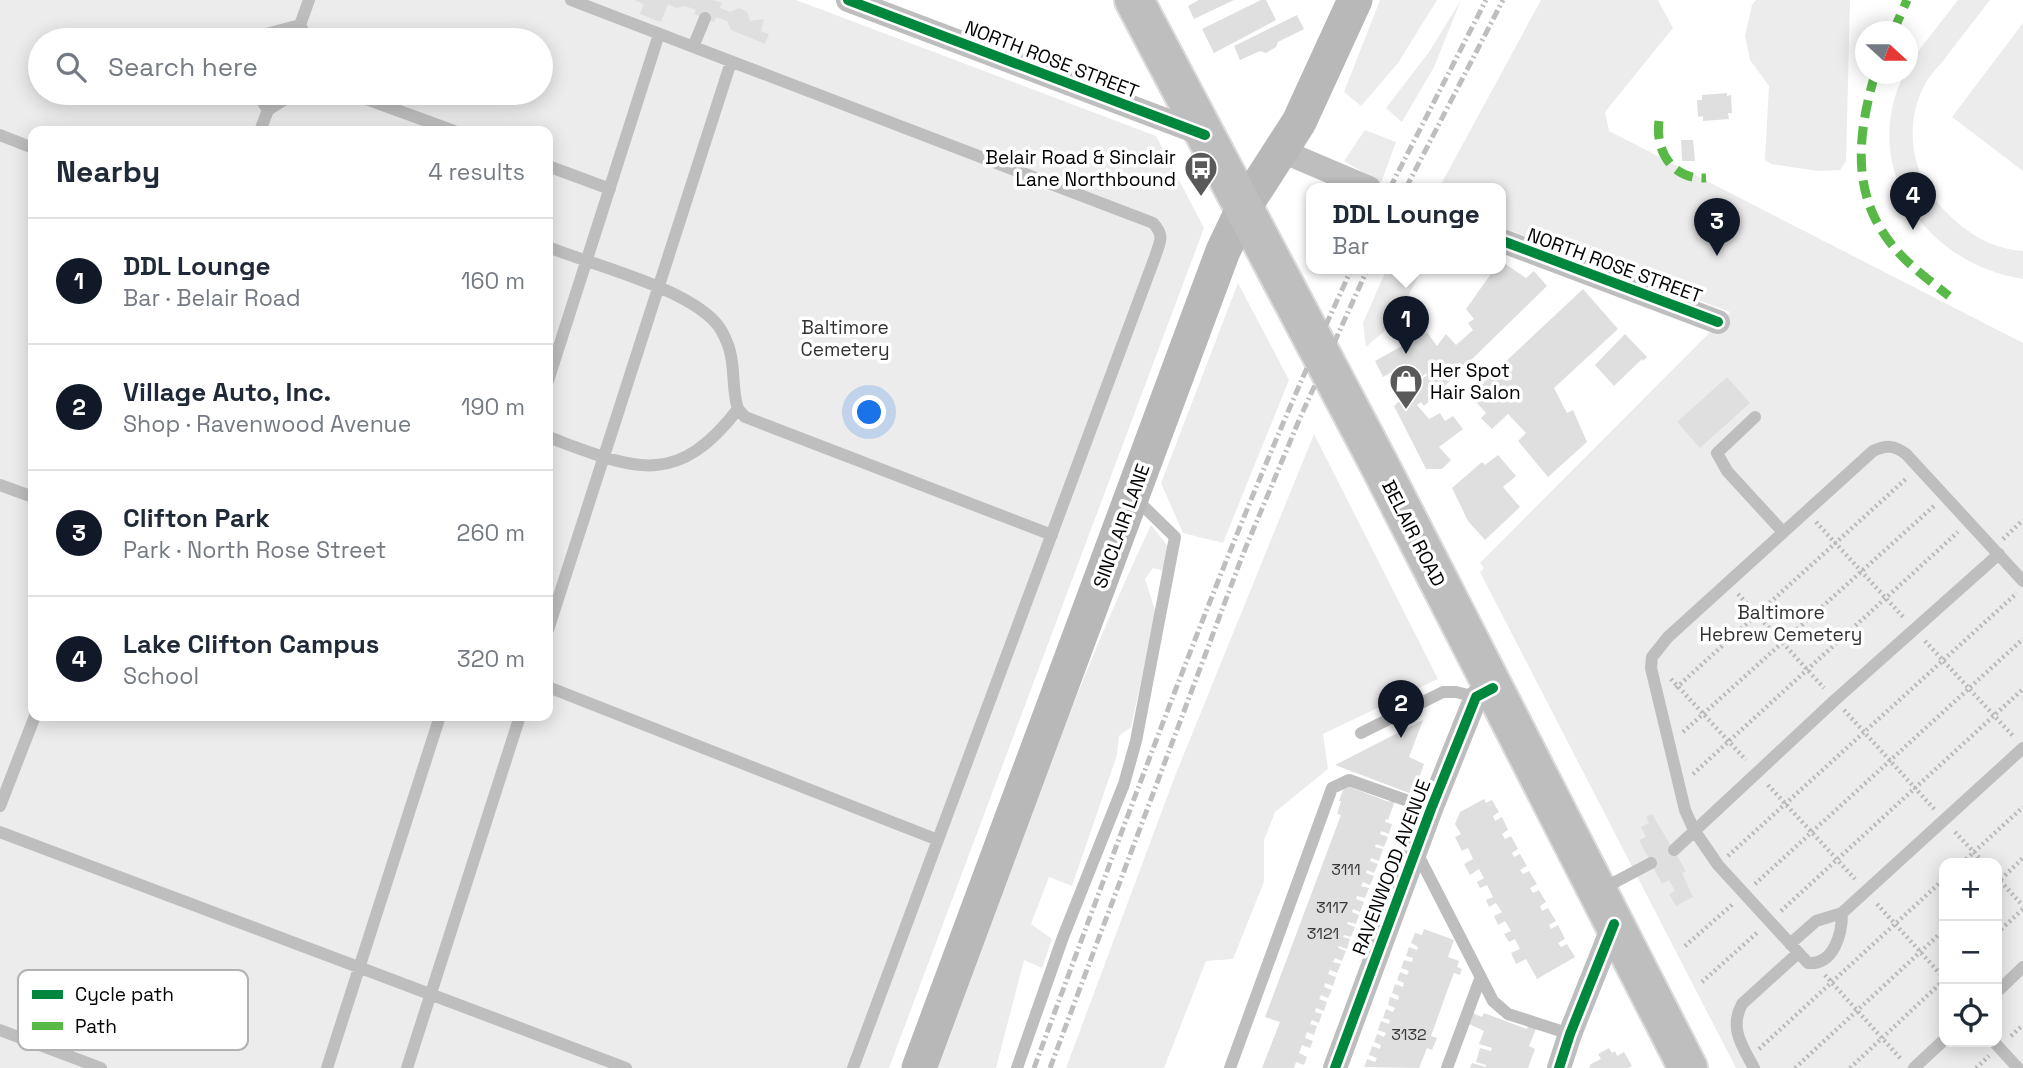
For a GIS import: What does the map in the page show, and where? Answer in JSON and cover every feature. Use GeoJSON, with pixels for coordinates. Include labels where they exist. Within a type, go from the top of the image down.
{"type":"FeatureCollection","features":[{"type":"Feature","properties":{"kind":"main road","name":"BELAIR ROAD"},"geometry":{"type":"LineString","coordinates":[[1134,0],[1380,466],[1485,692],[1606,908],[1688,1068]]}},
{"type":"Feature","properties":{"kind":"main road","name":"SINCLAIR LANE"},"geometry":{"type":"LineString","coordinates":[[919,1068],[1223,251],[1243,209],[1299,122],[1356,0]]}},
{"type":"Feature","properties":{"kind":"street","name":"NORTH ROSE STREET"},"geometry":{"type":"LineString","coordinates":[[848,0],[897,14],[1205,135]]}},
{"type":"Feature","properties":{"kind":"street"},"geometry":{"type":"LineString","coordinates":[[1282,151],[1357,183]]}},
{"type":"Feature","properties":{"kind":"street","name":"NORTH ROSE STREET"},"geometry":{"type":"LineString","coordinates":[[1506,242],[1718,322]]}},
{"type":"Feature","properties":{"kind":"street","name":"RAVENWOOD AVENUE"},"geometry":{"type":"LineString","coordinates":[[1335,1068],[1431,809],[1485,692]]}},
{"type":"Feature","properties":{"kind":"street"},"geometry":{"type":"LineString","coordinates":[[1559,1068],[1606,908]]}},
{"type":"Feature","properties":{"kind":"lane"},"geometry":{"type":"LineString","coordinates":[[302,28],[300,25],[309,0]]}},
{"type":"Feature","properties":{"kind":"lane"},"geometry":{"type":"LineString","coordinates":[[570,0],[1153,223],[1160,231],[1161,240],[1155,257],[853,1068]]}},
{"type":"Feature","properties":{"kind":"lane"},"geometry":{"type":"LineString","coordinates":[[693,47],[705,18]]}},
{"type":"Feature","properties":{"kind":"lane"},"geometry":{"type":"LineString","coordinates":[[289,28],[300,25]]}},
{"type":"Feature","properties":{"kind":"lane"},"geometry":{"type":"LineString","coordinates":[[553,366],[659,34]]}},
{"type":"Feature","properties":{"kind":"lane"},"geometry":{"type":"LineString","coordinates":[[553,614],[731,62]]}},
{"type":"Feature","properties":{"kind":"lane"},"geometry":{"type":"LineString","coordinates":[[265,105],[268,110]]}},
{"type":"Feature","properties":{"kind":"lane"},"geometry":{"type":"LineString","coordinates":[[262,126],[268,110],[276,105]]}},
{"type":"Feature","properties":{"kind":"lane"},"geometry":{"type":"LineString","coordinates":[[383,105],[440,126]]}},
{"type":"Feature","properties":{"kind":"lane"},"geometry":{"type":"LineString","coordinates":[[0,135],[28,146]]}},
{"type":"Feature","properties":{"kind":"lane"},"geometry":{"type":"LineString","coordinates":[[553,168],[610,189]]}},
{"type":"Feature","properties":{"kind":"lane"},"geometry":{"type":"LineString","coordinates":[[553,249],[658,288],[697,307],[718,324],[731,353],[734,398],[738,409],[746,417],[1052,535]]}},
{"type":"Feature","properties":{"kind":"lane"},"geometry":{"type":"LineString","coordinates":[[553,439],[603,457],[635,466],[650,467],[679,461],[708,442],[738,409]]}},
{"type":"Feature","properties":{"kind":"lane"},"geometry":{"type":"LineString","coordinates":[[1755,417],[1717,453],[1727,471],[1783,532]]}},
{"type":"Feature","properties":{"kind":"lane"},"geometry":{"type":"LineString","coordinates":[[1842,913],[1842,928],[1837,943],[1824,959],[1815,963],[1808,962],[1718,865],[1694,830],[1685,810],[1651,668],[1652,657],[1663,643],[1873,451],[1890,446],[1906,454],[1919,467],[2023,581]]}},
{"type":"Feature","properties":{"kind":"lane"},"geometry":{"type":"LineString","coordinates":[[0,485],[28,495]]}},
{"type":"Feature","properties":{"kind":"lane"},"geometry":{"type":"LineString","coordinates":[[1017,1068],[1063,937],[1124,784],[1136,741],[1166,593],[1175,537],[1132,495]]}},
{"type":"Feature","properties":{"kind":"lane"},"geometry":{"type":"LineString","coordinates":[[1674,850],[1996,551]]}},
{"type":"Feature","properties":{"kind":"lane"},"geometry":{"type":"LineString","coordinates":[[553,689],[938,841]]}},
{"type":"Feature","properties":{"kind":"lane"},"geometry":{"type":"LineString","coordinates":[[1360,733],[1443,692],[1485,692]]}},
{"type":"Feature","properties":{"kind":"lane"},"geometry":{"type":"LineString","coordinates":[[0,806],[33,721]]}},
{"type":"Feature","properties":{"kind":"lane"},"geometry":{"type":"LineString","coordinates":[[327,1068],[438,721]]}},
{"type":"Feature","properties":{"kind":"lane"},"geometry":{"type":"LineString","coordinates":[[407,1068],[518,721]]}},
{"type":"Feature","properties":{"kind":"lane"},"geometry":{"type":"LineString","coordinates":[[1751,1063],[1736,1033],[1737,1013],[1742,1004],[1794,949],[1816,921],[1842,913],[2023,748]]}},
{"type":"Feature","properties":{"kind":"lane"},"geometry":{"type":"LineString","coordinates":[[1230,1068],[1332,788],[1349,780],[1431,809]]}},
{"type":"Feature","properties":{"kind":"lane"},"geometry":{"type":"LineString","coordinates":[[0,832],[626,1068]]}},
{"type":"Feature","properties":{"kind":"lane"},"geometry":{"type":"LineString","coordinates":[[1416,850],[1493,1000],[1508,1014],[1570,1034]]}},
{"type":"Feature","properties":{"kind":"lane"},"geometry":{"type":"LineString","coordinates":[[1606,908],[1651,863]]}},
{"type":"Feature","properties":{"kind":"lane"},"geometry":{"type":"LineString","coordinates":[[2002,987],[2023,967]]}},
{"type":"Feature","properties":{"kind":"lane"},"geometry":{"type":"LineString","coordinates":[[1447,1068],[1480,979]]}},
{"type":"Feature","properties":{"kind":"lane"},"geometry":{"type":"LineString","coordinates":[[0,1030],[18,1037]]}},
{"type":"Feature","properties":{"kind":"lane"},"geometry":{"type":"LineString","coordinates":[[1914,1068],[1939,1045]]}},
{"type":"Feature","properties":{"kind":"lane"},"geometry":{"type":"LineString","coordinates":[[1999,1047],[2018,1068]]}},
{"type":"Feature","properties":{"kind":"lane"},"geometry":{"type":"LineString","coordinates":[[53,1050],[101,1068]]}},
{"type":"Feature","properties":{"kind":"path"},"geometry":{"type":"LineString","coordinates":[[1659,703],[1919,467]]}},
{"type":"Feature","properties":{"kind":"path"},"geometry":{"type":"LineString","coordinates":[[1669,745],[1945,496]]}},
{"type":"Feature","properties":{"kind":"path"},"geometry":{"type":"LineString","coordinates":[[1996,551],[2023,520]]}},
{"type":"Feature","properties":{"kind":"path"},"geometry":{"type":"LineString","coordinates":[[1678,787],[1969,522]]}},
{"type":"Feature","properties":{"kind":"path"},"geometry":{"type":"LineString","coordinates":[[1728,583],[1979,858]]}},
{"type":"Feature","properties":{"kind":"path"},"geometry":{"type":"LineString","coordinates":[[1718,865],[2023,588]]}},
{"type":"Feature","properties":{"kind":"path"},"geometry":{"type":"LineString","coordinates":[[1685,946],[2023,639]]}},
{"type":"Feature","properties":{"kind":"path"},"geometry":{"type":"LineString","coordinates":[[1652,657],[1939,973]]}},
{"type":"Feature","properties":{"kind":"path"},"geometry":{"type":"LineString","coordinates":[[1702,982],[2023,689]]}},
{"type":"Feature","properties":{"kind":"path"},"geometry":{"type":"LineString","coordinates":[[1967,858],[2023,807]]}},
{"type":"Feature","properties":{"kind":"path"},"geometry":{"type":"LineString","coordinates":[[2002,876],[2023,858]]}},
{"type":"Feature","properties":{"kind":"path"},"geometry":{"type":"LineString","coordinates":[[1751,1063],[1832,982],[1939,884]]}},
{"type":"Feature","properties":{"kind":"path"},"geometry":{"type":"LineString","coordinates":[[2002,884],[2023,908],[2002,928]]}},
{"type":"Feature","properties":{"kind":"path"},"geometry":{"type":"LineString","coordinates":[[1795,1068],[1939,935]]}},
{"type":"Feature","properties":{"kind":"path"},"geometry":{"type":"LineString","coordinates":[[1815,963],[1908,1068]]}},
{"type":"Feature","properties":{"kind":"path"},"geometry":{"type":"LineString","coordinates":[[1850,1068],[1939,984]]}},
{"type":"Feature","properties":{"kind":"green space","name":"Baltimore Cemetery"},"geometry":{"type":"Polygon","coordinates":[[[0,0],[796,0],[1156,136],[1204,228],[889,1068],[0,1068],[0,0]]]}},
{"type":"Feature","properties":{"kind":"green space"},"geometry":{"type":"Polygon","coordinates":[[[1380,0],[1437,0],[1398,63],[1361,106],[1344,92],[1380,0]]]}},
{"type":"Feature","properties":{"kind":"green space"},"geometry":{"type":"Polygon","coordinates":[[[1461,0],[1434,67],[1402,122],[1386,108],[1429,52],[1461,0]]]}},
{"type":"Feature","properties":{"kind":"green space","name":"Baltimore Hebrew Cemetery"},"geometry":{"type":"Polygon","coordinates":[[[1541,0],[1658,0],[1673,28],[1605,112],[1609,131],[2023,343],[2023,1068],[1736,1068],[1480,572],[1484,568],[1480,563],[1730,312],[1506,229],[1506,183],[1442,183],[1541,0]]]}},
{"type":"Feature","properties":{"kind":"green space"},"geometry":{"type":"Polygon","coordinates":[[[1756,0],[1850,0],[1846,161],[1840,170],[1818,171],[1771,164],[1765,160],[1769,86],[1750,60],[1745,36],[1752,5],[1756,0]]]}},
{"type":"Feature","properties":{"kind":"green space"},"geometry":{"type":"Polygon","coordinates":[[[1958,0],[1990,0],[1924,86],[1914,118],[1914,151],[1924,182],[1933,197],[1952,218],[1989,243],[2023,251],[2023,279],[1988,270],[1957,254],[1931,232],[1910,206],[1896,176],[1890,144],[1892,109],[1901,84],[1918,84],[1918,51],[1958,0]]]}},
{"type":"Feature","properties":{"kind":"green space"},"geometry":{"type":"Polygon","coordinates":[[[2023,23],[2023,171],[1952,117],[2023,23]]]}},
{"type":"Feature","properties":{"kind":"green space"},"geometry":{"type":"Polygon","coordinates":[[[1365,130],[1396,142],[1381,183],[1344,161],[1365,130]]]}},
{"type":"Feature","properties":{"kind":"green space"},"geometry":{"type":"Polygon","coordinates":[[[1384,274],[1419,274],[1396,321],[1366,347],[1363,323],[1384,274]]]}},
{"type":"Feature","properties":{"kind":"green space"},"geometry":{"type":"Polygon","coordinates":[[[1238,283],[1289,380],[1223,543],[1183,533],[1161,483],[1238,283]]]}},
{"type":"Feature","properties":{"kind":"green space"},"geometry":{"type":"Polygon","coordinates":[[[1314,434],[1438,679],[1323,734],[1328,769],[1275,812],[1264,840],[1264,882],[1233,959],[1206,961],[1164,1068],[1066,1068],[1175,776],[1314,434]]]}},
{"type":"Feature","properties":{"kind":"green space"},"geometry":{"type":"Polygon","coordinates":[[[1151,525],[1167,545],[1165,571],[1153,568],[1145,579],[1156,613],[1131,727],[1119,736],[1117,755],[1072,886],[1049,877],[1031,924],[1052,939],[1042,968],[1024,960],[996,1068],[937,1068],[1064,726],[1151,525]]]}},
{"type":"Feature","properties":{"kind":"building"},"geometry":{"type":"Polygon","coordinates":[[[634,0],[713,0],[722,3],[720,8],[730,12],[739,8],[747,12],[750,21],[764,19],[761,31],[769,34],[765,44],[731,30],[727,21],[716,17],[714,22],[694,14],[696,10],[668,4],[661,22],[640,14],[644,4],[634,0]]]}},
{"type":"Feature","properties":{"kind":"building"},"geometry":{"type":"Polygon","coordinates":[[[1199,0],[1234,0],[1194,19],[1188,6],[1199,0]]]}},
{"type":"Feature","properties":{"kind":"building"},"geometry":{"type":"Polygon","coordinates":[[[1266,0],[1276,20],[1214,53],[1202,29],[1266,0]]]}},
{"type":"Feature","properties":{"kind":"building"},"geometry":{"type":"Polygon","coordinates":[[[1297,15],[1304,29],[1278,42],[1276,47],[1266,53],[1260,51],[1240,60],[1234,46],[1297,15]]]}},
{"type":"Feature","properties":{"kind":"building"},"geometry":{"type":"Polygon","coordinates":[[[1727,93],[1727,96],[1731,95],[1732,113],[1728,113],[1729,119],[1703,121],[1703,116],[1698,117],[1697,100],[1702,100],[1702,95],[1727,93]]]}},
{"type":"Feature","properties":{"kind":"building"},"geometry":{"type":"Polygon","coordinates":[[[1681,140],[1693,140],[1695,161],[1682,161],[1681,140]]]}},
{"type":"Feature","properties":{"kind":"building"},"geometry":{"type":"Polygon","coordinates":[[[1506,264],[1526,278],[1534,271],[1547,286],[1424,406],[1421,402],[1417,405],[1429,419],[1440,413],[1445,421],[1453,416],[1463,429],[1439,447],[1451,460],[1442,469],[1426,469],[1394,406],[1427,375],[1426,373],[1396,398],[1388,382],[1404,371],[1402,366],[1383,377],[1375,361],[1427,332],[1437,346],[1446,334],[1456,345],[1473,330],[1468,323],[1474,319],[1466,309],[1491,274],[1506,274],[1506,264]]]}},
{"type":"Feature","properties":{"kind":"building"},"geometry":{"type":"Polygon","coordinates":[[[1583,289],[1618,329],[1554,388],[1567,413],[1573,410],[1587,442],[1548,477],[1518,441],[1526,433],[1508,414],[1492,429],[1481,418],[1486,413],[1470,395],[1583,289]]]}},
{"type":"Feature","properties":{"kind":"building"},"geometry":{"type":"Polygon","coordinates":[[[1625,334],[1647,357],[1614,386],[1595,365],[1625,334]]]}},
{"type":"Feature","properties":{"kind":"building"},"geometry":{"type":"Polygon","coordinates":[[[1727,377],[1750,403],[1700,448],[1677,422],[1727,377]]]}},
{"type":"Feature","properties":{"kind":"building"},"geometry":{"type":"Polygon","coordinates":[[[1498,455],[1516,476],[1503,487],[1520,507],[1485,540],[1468,521],[1452,488],[1482,462],[1485,465],[1498,455]]]}},
{"type":"Feature","properties":{"kind":"building"},"geometry":{"type":"Polygon","coordinates":[[[1423,720],[1409,757],[1424,764],[1414,792],[1409,793],[1335,765],[1423,720]]]}},
{"type":"Feature","properties":{"kind":"building"},"geometry":{"type":"Polygon","coordinates":[[[1345,785],[1389,802],[1395,801],[1385,822],[1392,824],[1389,834],[1381,831],[1380,834],[1388,837],[1384,847],[1376,844],[1375,847],[1383,849],[1379,861],[1371,858],[1370,861],[1378,864],[1374,873],[1367,870],[1366,873],[1374,876],[1370,885],[1363,882],[1361,886],[1369,888],[1365,898],[1357,896],[1356,899],[1364,902],[1360,912],[1353,909],[1352,912],[1359,915],[1356,924],[1347,924],[1355,927],[1351,937],[1343,937],[1350,939],[1347,949],[1338,948],[1346,951],[1342,961],[1335,958],[1333,962],[1341,964],[1337,973],[1330,970],[1328,974],[1336,977],[1333,986],[1325,983],[1324,987],[1332,990],[1328,998],[1321,995],[1319,999],[1327,1002],[1324,1011],[1316,1008],[1315,1012],[1322,1014],[1319,1023],[1312,1020],[1310,1024],[1317,1026],[1314,1035],[1307,1032],[1305,1038],[1313,1041],[1310,1048],[1302,1045],[1299,1053],[1307,1057],[1304,1065],[1296,1062],[1294,1068],[1262,1068],[1280,1022],[1265,1017],[1341,815],[1337,814],[1345,785]]]}},
{"type":"Feature","properties":{"kind":"building"},"geometry":{"type":"Polygon","coordinates":[[[1484,799],[1486,803],[1492,800],[1499,812],[1493,816],[1495,821],[1502,817],[1508,830],[1502,834],[1505,839],[1511,836],[1518,849],[1512,853],[1514,857],[1520,854],[1527,866],[1520,870],[1523,874],[1529,871],[1537,884],[1530,888],[1533,893],[1539,890],[1546,902],[1540,906],[1542,911],[1548,908],[1556,921],[1549,925],[1551,929],[1558,925],[1565,939],[1558,943],[1561,947],[1567,944],[1575,957],[1537,979],[1526,959],[1516,964],[1511,953],[1520,949],[1515,939],[1509,942],[1504,934],[1511,931],[1505,921],[1498,925],[1494,916],[1502,912],[1496,903],[1489,907],[1486,900],[1493,897],[1487,885],[1480,888],[1477,882],[1484,878],[1479,869],[1470,875],[1464,864],[1473,859],[1468,848],[1462,851],[1455,837],[1461,834],[1455,824],[1460,812],[1484,799]]]}},
{"type":"Feature","properties":{"kind":"building"},"geometry":{"type":"Polygon","coordinates":[[[1652,814],[1686,871],[1682,873],[1693,897],[1676,906],[1669,894],[1675,891],[1669,880],[1662,884],[1639,840],[1646,837],[1641,827],[1649,823],[1646,817],[1652,814]]]}},
{"type":"Feature","properties":{"kind":"building"},"geometry":{"type":"Polygon","coordinates":[[[1424,929],[1454,940],[1448,957],[1459,961],[1457,967],[1462,969],[1460,975],[1454,973],[1449,986],[1431,1036],[1437,1038],[1432,1050],[1427,1048],[1419,1068],[1364,1067],[1367,1059],[1375,1062],[1377,1058],[1369,1055],[1372,1046],[1380,1049],[1381,1045],[1374,1042],[1377,1034],[1384,1037],[1386,1033],[1378,1030],[1381,1021],[1389,1024],[1390,1020],[1383,1018],[1386,1009],[1393,1012],[1395,1008],[1388,1005],[1390,997],[1398,1000],[1399,996],[1392,993],[1395,984],[1403,987],[1404,983],[1397,980],[1400,972],[1407,975],[1409,971],[1401,968],[1404,960],[1412,962],[1413,958],[1406,956],[1409,947],[1417,950],[1418,947],[1411,943],[1415,933],[1422,935],[1424,929]]]}},
{"type":"Feature","properties":{"kind":"building"},"geometry":{"type":"Polygon","coordinates":[[[1473,1013],[1482,1017],[1484,1013],[1527,1029],[1528,1026],[1536,1029],[1529,1046],[1535,1049],[1528,1068],[1470,1068],[1472,1063],[1486,1067],[1476,1062],[1480,1048],[1491,1051],[1492,1048],[1479,1044],[1484,1031],[1469,1024],[1473,1013]]]}},
{"type":"Feature","properties":{"kind":"building"},"geometry":{"type":"Polygon","coordinates":[[[1609,1048],[1612,1053],[1615,1051],[1617,1056],[1624,1052],[1632,1066],[1589,1068],[1601,1059],[1598,1054],[1609,1048]]]}},
{"type":"Feature","properties":{"kind":"railway"},"geometry":{"type":"LineString","coordinates":[[1393,183],[1486,0]]}},
{"type":"Feature","properties":{"kind":"railway"},"geometry":{"type":"LineString","coordinates":[[1409,183],[1503,0]]}},
{"type":"Feature","properties":{"kind":"railway"},"geometry":{"type":"LineString","coordinates":[[1034,1068],[1185,665],[1265,465],[1349,274]]}},
{"type":"Feature","properties":{"kind":"railway"},"geometry":{"type":"LineString","coordinates":[[1050,1068],[1243,554],[1300,418],[1365,274]]}},
{"type":"Feature","properties":{"kind":"marked path"},"geometry":{"type":"LineString","coordinates":[[1898,21],[1907,0]]}},
{"type":"Feature","properties":{"kind":"marked path"},"geometry":{"type":"LineString","coordinates":[[1872,84],[1865,118],[1861,162],[1869,205],[1898,252],[1949,296]]}},
{"type":"Feature","properties":{"kind":"marked path"},"geometry":{"type":"LineString","coordinates":[[1659,121],[1660,143],[1669,162],[1684,174],[1706,178]]}},
{"type":"Feature","properties":{"kind":"cycle path"},"geometry":{"type":"LineString","coordinates":[[848,0],[1205,135]]}},
{"type":"Feature","properties":{"kind":"cycle path"},"geometry":{"type":"LineString","coordinates":[[1506,242],[1718,322]]}},
{"type":"Feature","properties":{"kind":"cycle path"},"geometry":{"type":"LineString","coordinates":[[1335,1068],[1431,809],[1476,697],[1493,688]]}},
{"type":"Feature","properties":{"kind":"cycle path"},"geometry":{"type":"LineString","coordinates":[[1559,1068],[1614,924]]}},
{"type":"Feature","properties":{"kind":"place","name":"Belair Road & Sinclair Lane Northbound"},"geometry":{"type":"Point","coordinates":[1201,198]}},
{"type":"Feature","properties":{"kind":"place","name":"Lake Clifton Campus"},"geometry":{"type":"Point","coordinates":[1913,230]}},
{"type":"Feature","properties":{"kind":"place","name":"Clifton Park"},"geometry":{"type":"Point","coordinates":[1717,256]}},
{"type":"Feature","properties":{"kind":"place","name":"DDL Lounge"},"geometry":{"type":"Point","coordinates":[1406,354]}},
{"type":"Feature","properties":{"kind":"place","name":"Her Spot Hair Salon"},"geometry":{"type":"Point","coordinates":[1406,411]}},
{"type":"Feature","properties":{"kind":"place","name":"Village Auto, Inc."},"geometry":{"type":"Point","coordinates":[1401,738]}}]}
